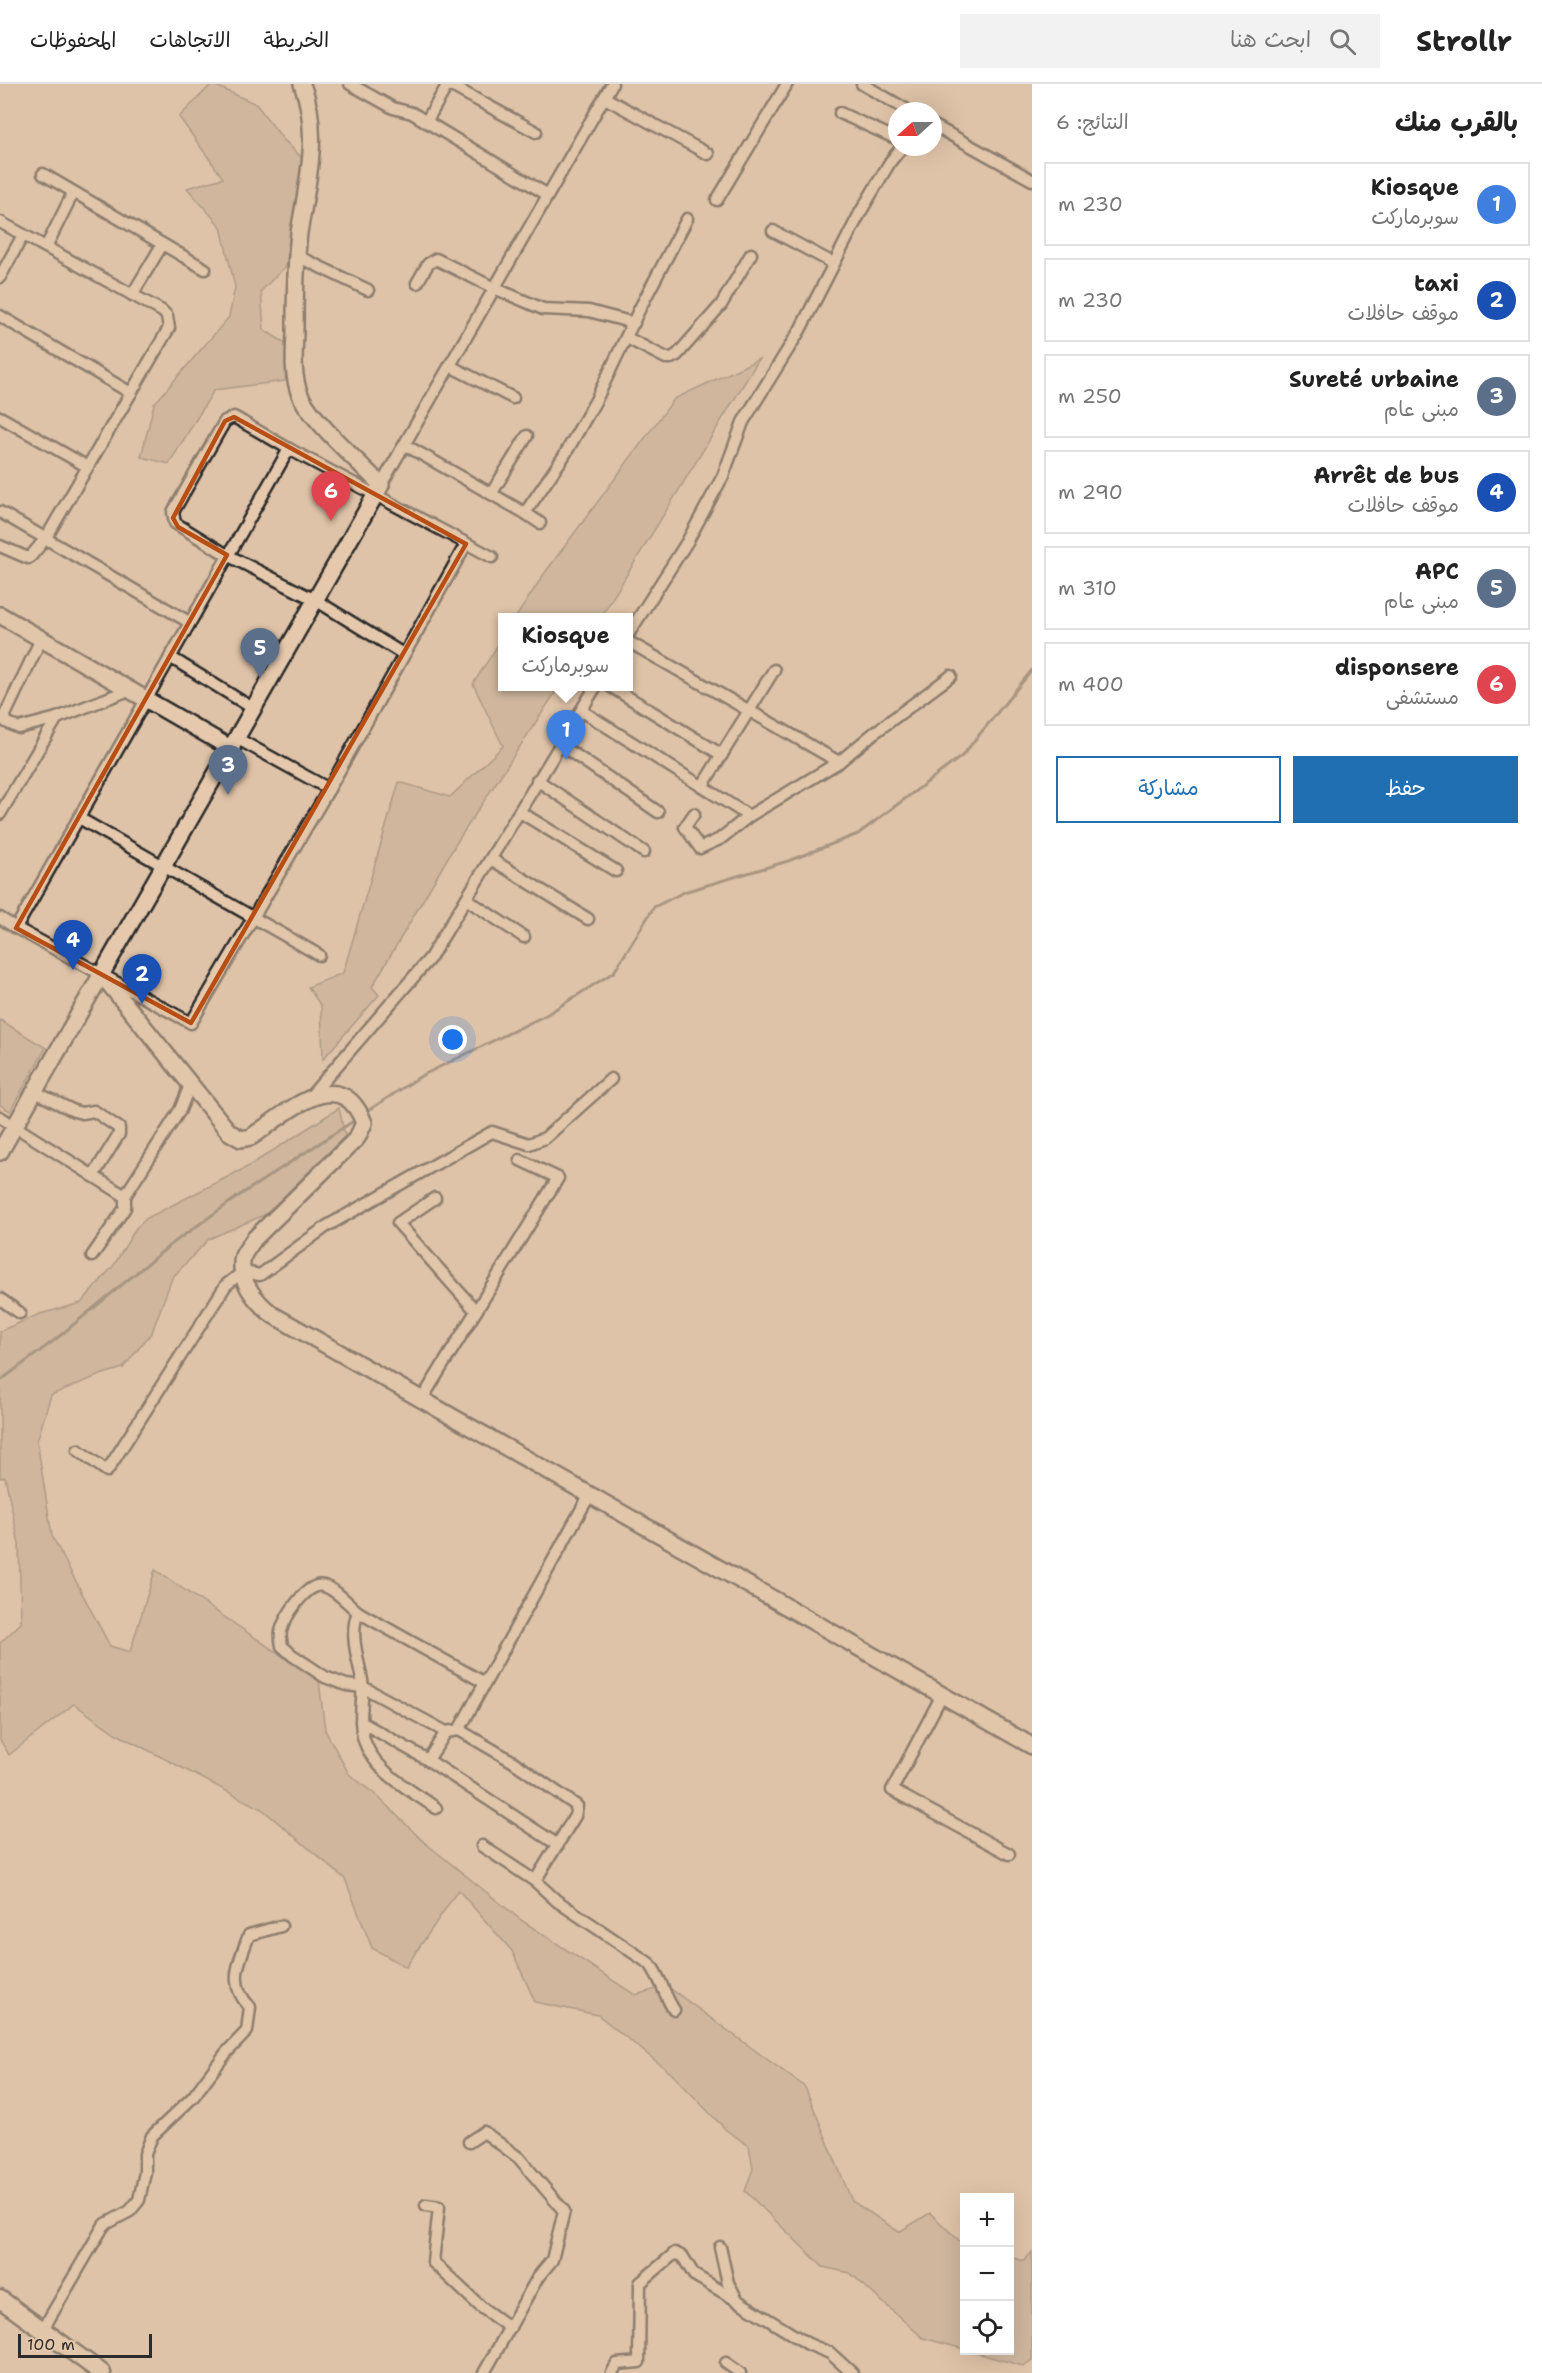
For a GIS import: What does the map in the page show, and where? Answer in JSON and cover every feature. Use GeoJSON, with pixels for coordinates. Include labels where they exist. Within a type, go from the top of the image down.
{"type":"FeatureCollection","features":[{"type":"Feature","properties":{"kind":"main road"},"geometry":{"type":"LineString","coordinates":[[0,2299],[102,2373]]}},
{"type":"Feature","properties":{"kind":"street"},"geometry":{"type":"LineString","coordinates":[[302,84],[310,123],[312,159],[297,256],[294,369],[301,396],[325,428],[379,490]]}},
{"type":"Feature","properties":{"kind":"street"},"geometry":{"type":"LineString","coordinates":[[350,84],[393,108],[412,113],[548,195]]}},
{"type":"Feature","properties":{"kind":"street"},"geometry":{"type":"LineString","coordinates":[[426,122],[448,84],[536,132]]}},
{"type":"Feature","properties":{"kind":"street"},"geometry":{"type":"LineString","coordinates":[[0,1152],[612,84]]}},
{"type":"Feature","properties":{"kind":"street"},"geometry":{"type":"LineString","coordinates":[[717,200],[787,84]]}},
{"type":"Feature","properties":{"kind":"street"},"geometry":{"type":"LineString","coordinates":[[862,84],[893,102]]}},
{"type":"Feature","properties":{"kind":"street"},"geometry":{"type":"LineString","coordinates":[[604,98],[708,154]]}},
{"type":"Feature","properties":{"kind":"street"},"geometry":{"type":"LineString","coordinates":[[840,113],[888,136]]}},
{"type":"Feature","properties":{"kind":"street"},"geometry":{"type":"LineString","coordinates":[[942,130],[1032,180]]}},
{"type":"Feature","properties":{"kind":"street"},"geometry":{"type":"LineString","coordinates":[[633,627],[687,542],[723,476],[744,422],[800,330],[833,264],[895,156]]}},
{"type":"Feature","properties":{"kind":"street"},"geometry":{"type":"LineString","coordinates":[[43,174],[205,269]]}},
{"type":"Feature","properties":{"kind":"street"},"geometry":{"type":"LineString","coordinates":[[46,247],[74,193]]}},
{"type":"Feature","properties":{"kind":"street"},"geometry":{"type":"LineString","coordinates":[[525,513],[579,431],[687,219]]}},
{"type":"Feature","properties":{"kind":"street"},"geometry":{"type":"LineString","coordinates":[[0,222],[162,311],[166,315],[169,328],[46,538],[28,558],[0,546]]}},
{"type":"Feature","properties":{"kind":"street"},"geometry":{"type":"LineString","coordinates":[[773,231],[833,264]]}},
{"type":"Feature","properties":{"kind":"street"},"geometry":{"type":"LineString","coordinates":[[0,277],[23,235]]}},
{"type":"Feature","properties":{"kind":"street"},"geometry":{"type":"LineString","coordinates":[[132,295],[162,244]]}},
{"type":"Feature","properties":{"kind":"street"},"geometry":{"type":"LineString","coordinates":[[627,338],[666,358],[677,355],[721,305],[751,254]]}},
{"type":"Feature","properties":{"kind":"street"},"geometry":{"type":"LineString","coordinates":[[297,256],[368,290]]}},
{"type":"Feature","properties":{"kind":"street"},"geometry":{"type":"LineString","coordinates":[[417,283],[428,264],[436,259],[543,309],[589,311],[634,323]]}},
{"type":"Feature","properties":{"kind":"street"},"geometry":{"type":"LineString","coordinates":[[0,316],[131,393]]}},
{"type":"Feature","properties":{"kind":"street"},"geometry":{"type":"LineString","coordinates":[[450,366],[513,398]]}},
{"type":"Feature","properties":{"kind":"street"},"geometry":{"type":"LineString","coordinates":[[0,417],[88,467]]}},
{"type":"Feature","properties":{"kind":"street"},"geometry":{"type":"LineString","coordinates":[[403,654],[317,601],[178,527],[173,519],[173,512],[222,424],[230,417],[234,417],[289,448],[379,490],[466,544],[492,557]]}},
{"type":"Feature","properties":{"kind":"street"},"geometry":{"type":"LineString","coordinates":[[491,494],[527,436]]}},
{"type":"Feature","properties":{"kind":"street"},"geometry":{"type":"LineString","coordinates":[[405,445],[540,523]]}},
{"type":"Feature","properties":{"kind":"street"},"geometry":{"type":"LineString","coordinates":[[16,928],[289,448]]}},
{"type":"Feature","properties":{"kind":"street"},"geometry":{"type":"LineString","coordinates":[[0,512],[189,622]]}},
{"type":"Feature","properties":{"kind":"street"},"geometry":{"type":"LineString","coordinates":[[0,918],[191,1023],[328,789],[466,544]]}},
{"type":"Feature","properties":{"kind":"street"},"geometry":{"type":"LineString","coordinates":[[0,615],[129,690],[328,789]]}},
{"type":"Feature","properties":{"kind":"street"},"geometry":{"type":"LineString","coordinates":[[41,639],[9,702],[5,715],[6,722],[19,728],[57,718],[129,690]]}},
{"type":"Feature","properties":{"kind":"street"},"geometry":{"type":"LineString","coordinates":[[633,644],[839,762]]}},
{"type":"Feature","properties":{"kind":"street"},"geometry":{"type":"LineString","coordinates":[[170,657],[254,709]]}},
{"type":"Feature","properties":{"kind":"street"},"geometry":{"type":"LineString","coordinates":[[703,785],[774,670]]}},
{"type":"Feature","properties":{"kind":"street"},"geometry":{"type":"LineString","coordinates":[[694,814],[685,827],[700,848],[720,839],[749,816],[839,762],[951,676]]}},
{"type":"Feature","properties":{"kind":"street"},"geometry":{"type":"LineString","coordinates":[[102,975],[229,1132],[241,1139],[251,1137],[308,1099],[430,958],[594,691]]}},
{"type":"Feature","properties":{"kind":"street"},"geometry":{"type":"LineString","coordinates":[[617,691],[722,755]]}},
{"type":"Feature","properties":{"kind":"street"},"geometry":{"type":"LineString","coordinates":[[582,711],[749,816]]}},
{"type":"Feature","properties":{"kind":"street"},"geometry":{"type":"LineString","coordinates":[[0,814],[57,718]]}},
{"type":"Feature","properties":{"kind":"street"},"geometry":{"type":"LineString","coordinates":[[561,745],[658,812]]}},
{"type":"Feature","properties":{"kind":"street"},"geometry":{"type":"LineString","coordinates":[[537,780],[644,852]]}},
{"type":"Feature","properties":{"kind":"street"},"geometry":{"type":"LineString","coordinates":[[520,812],[616,871]]}},
{"type":"Feature","properties":{"kind":"street"},"geometry":{"type":"LineString","coordinates":[[79,818],[319,955]]}},
{"type":"Feature","properties":{"kind":"street"},"geometry":{"type":"LineString","coordinates":[[491,859],[588,919]]}},
{"type":"Feature","properties":{"kind":"street"},"geometry":{"type":"LineString","coordinates":[[466,899],[524,937]]}},
{"type":"Feature","properties":{"kind":"street"},"geometry":{"type":"LineString","coordinates":[[78,1450],[107,1471],[226,1285],[243,1272],[260,1275],[327,1226],[492,1132],[529,1144],[545,1138],[611,1078]]}},
{"type":"Feature","properties":{"kind":"street"},"geometry":{"type":"LineString","coordinates":[[92,1256],[125,1208],[125,1196],[180,1110],[190,1085]]}},
{"type":"Feature","properties":{"kind":"street"},"geometry":{"type":"LineString","coordinates":[[35,1092],[74,1111],[82,1113],[94,1111],[119,1128],[119,1134],[93,1176]]}},
{"type":"Feature","properties":{"kind":"street"},"geometry":{"type":"LineString","coordinates":[[308,1099],[330,1092],[346,1095],[358,1107],[364,1123],[357,1138],[254,1239],[243,1255],[243,1272],[257,1302],[273,1315],[1032,1746]]}},
{"type":"Feature","properties":{"kind":"street"},"geometry":{"type":"LineString","coordinates":[[0,1118],[125,1196]]}},
{"type":"Feature","properties":{"kind":"street"},"geometry":{"type":"LineString","coordinates":[[422,1399],[558,1178],[520,1160]]}},
{"type":"Feature","properties":{"kind":"street"},"geometry":{"type":"LineString","coordinates":[[435,1198],[398,1223],[476,1311]]}},
{"type":"Feature","properties":{"kind":"street"},"geometry":{"type":"LineString","coordinates":[[0,1299],[20,1313]]}},
{"type":"Feature","properties":{"kind":"street"},"geometry":{"type":"LineString","coordinates":[[459,1730],[590,1494]]}},
{"type":"Feature","properties":{"kind":"street"},"geometry":{"type":"LineString","coordinates":[[485,1683],[358,1612],[324,1586],[311,1588],[304,1592],[282,1631],[282,1646],[325,1677],[346,1685],[363,1687],[446,1732],[459,1730],[512,1761],[578,1806],[575,1816],[535,1881]]}},
{"type":"Feature","properties":{"kind":"street"},"geometry":{"type":"LineString","coordinates":[[358,1612],[353,1634],[363,1687],[361,1722],[364,1742],[370,1756],[384,1770],[436,1808]]}},
{"type":"Feature","properties":{"kind":"street"},"geometry":{"type":"LineString","coordinates":[[942,1695],[892,1790],[1009,1854]]}},
{"type":"Feature","properties":{"kind":"street"},"geometry":{"type":"LineString","coordinates":[[361,1722],[428,1760],[558,1845]]}},
{"type":"Feature","properties":{"kind":"street"},"geometry":{"type":"LineString","coordinates":[[428,1760],[446,1732]]}},
{"type":"Feature","properties":{"kind":"street"},"geometry":{"type":"LineString","coordinates":[[482,1846],[535,1881],[557,1901],[650,1964],[657,1973],[674,2010]]}},
{"type":"Feature","properties":{"kind":"street"},"geometry":{"type":"LineString","coordinates":[[42,2331],[104,2225],[130,2211],[139,2200],[146,2154],[152,2136],[193,2097],[226,2053],[247,2031],[250,2007],[241,1998],[235,1975],[249,1935],[281,1926]]}},
{"type":"Feature","properties":{"kind":"street"},"geometry":{"type":"LineString","coordinates":[[469,2142],[484,2132],[519,2158],[564,2211],[552,2260],[538,2277],[484,2373]]}},
{"type":"Feature","properties":{"kind":"street"},"geometry":{"type":"LineString","coordinates":[[426,2205],[439,2207],[433,2262],[481,2307],[510,2328]]}},
{"type":"Feature","properties":{"kind":"street"},"geometry":{"type":"LineString","coordinates":[[720,2247],[728,2283],[738,2301]]}},
{"type":"Feature","properties":{"kind":"street"},"geometry":{"type":"LineString","coordinates":[[612,2373],[617,2364],[639,2361],[640,2283],[675,2253],[683,2257],[694,2274],[808,2344],[830,2354],[852,2373]]}},
{"type":"Feature","properties":{"kind":"street"},"geometry":{"type":"LineString","coordinates":[[726,2363],[740,2373]]}},
{"type":"Feature","properties":{"kind":"highlighted area"},"geometry":{"type":"Polygon","coordinates":[[[234,417],[466,544],[191,1023],[16,928],[227,555],[178,527],[173,518],[225,421],[234,417]]]}},
{"type":"Feature","properties":{"kind":"shaded area"},"geometry":{"type":"Polygon","coordinates":[[[212,84],[256,104],[283,139],[304,160],[286,266],[261,291],[264,330],[287,344],[285,381],[214,390],[169,464],[141,457],[154,404],[229,317],[235,287],[221,227],[187,188],[223,178],[179,117],[212,84]]]}},
{"type":"Feature","properties":{"kind":"shaded area"},"geometry":{"type":"Polygon","coordinates":[[[759,359],[603,613],[519,613],[544,574],[674,399],[759,359]]]}},
{"type":"Feature","properties":{"kind":"shaded area"},"geometry":{"type":"Polygon","coordinates":[[[498,645],[498,691],[556,691],[457,842],[372,987],[379,995],[323,1059],[321,1006],[308,987],[343,973],[399,782],[450,797],[503,746],[473,684],[498,645]]]}},
{"type":"Feature","properties":{"kind":"shaded area"},"geometry":{"type":"Polygon","coordinates":[[[0,1020],[46,1048],[10,1111],[0,1105],[0,1020]]]}},
{"type":"Feature","properties":{"kind":"shaded area"},"geometry":{"type":"Polygon","coordinates":[[[339,1108],[345,1136],[266,1214],[209,1239],[172,1278],[152,1332],[123,1368],[51,1395],[37,1441],[52,1536],[110,1646],[130,1652],[155,1570],[319,1681],[325,1730],[349,1774],[376,1795],[424,1842],[521,1920],[635,1995],[667,1986],[805,2087],[852,2201],[899,2232],[930,2213],[960,2241],[960,2348],[923,2338],[850,2273],[823,2267],[745,2191],[753,2169],[749,2146],[726,2130],[672,2074],[598,2015],[535,2002],[512,1951],[458,1890],[406,1967],[372,1948],[345,1879],[263,1810],[115,1733],[74,1704],[9,1755],[0,1740],[0,1643],[21,1623],[19,1544],[5,1477],[0,1478],[0,1331],[40,1314],[81,1303],[114,1265],[136,1228],[147,1218],[249,1166],[339,1108]]]}},
{"type":"Feature","properties":{"kind":"shaded area"},"geometry":{"type":"Polygon","coordinates":[[[1032,2252],[1032,2360],[1023,2366],[983,2355],[1014,2355],[1014,2258],[1024,2261],[1032,2252]]]}},
{"type":"Feature","properties":{"kind":"waterway"},"geometry":{"type":"LineString","coordinates":[[363,1114],[421,1076],[546,1015],[614,972],[654,907],[684,892],[788,861],[858,834],[962,756],[1032,670]]}},
{"type":"Feature","properties":{"kind":"waterway"},"geometry":{"type":"LineString","coordinates":[[0,1381],[56,1339],[169,1246],[240,1195],[355,1120]]}},
{"type":"Feature","properties":{"kind":"place","name":"disponsere"},"geometry":{"type":"Point","coordinates":[331,521]}},
{"type":"Feature","properties":{"kind":"place","name":"APC"},"geometry":{"type":"Point","coordinates":[260,678]}},
{"type":"Feature","properties":{"kind":"place","name":"Kiosque"},"geometry":{"type":"Point","coordinates":[566,760]}},
{"type":"Feature","properties":{"kind":"place","name":"Sureté urbaine"},"geometry":{"type":"Point","coordinates":[228,795]}},
{"type":"Feature","properties":{"kind":"place","name":"Arrêt de bus"},"geometry":{"type":"Point","coordinates":[73,970]}},
{"type":"Feature","properties":{"kind":"place","name":"taxi"},"geometry":{"type":"Point","coordinates":[142,1004]}}]}
